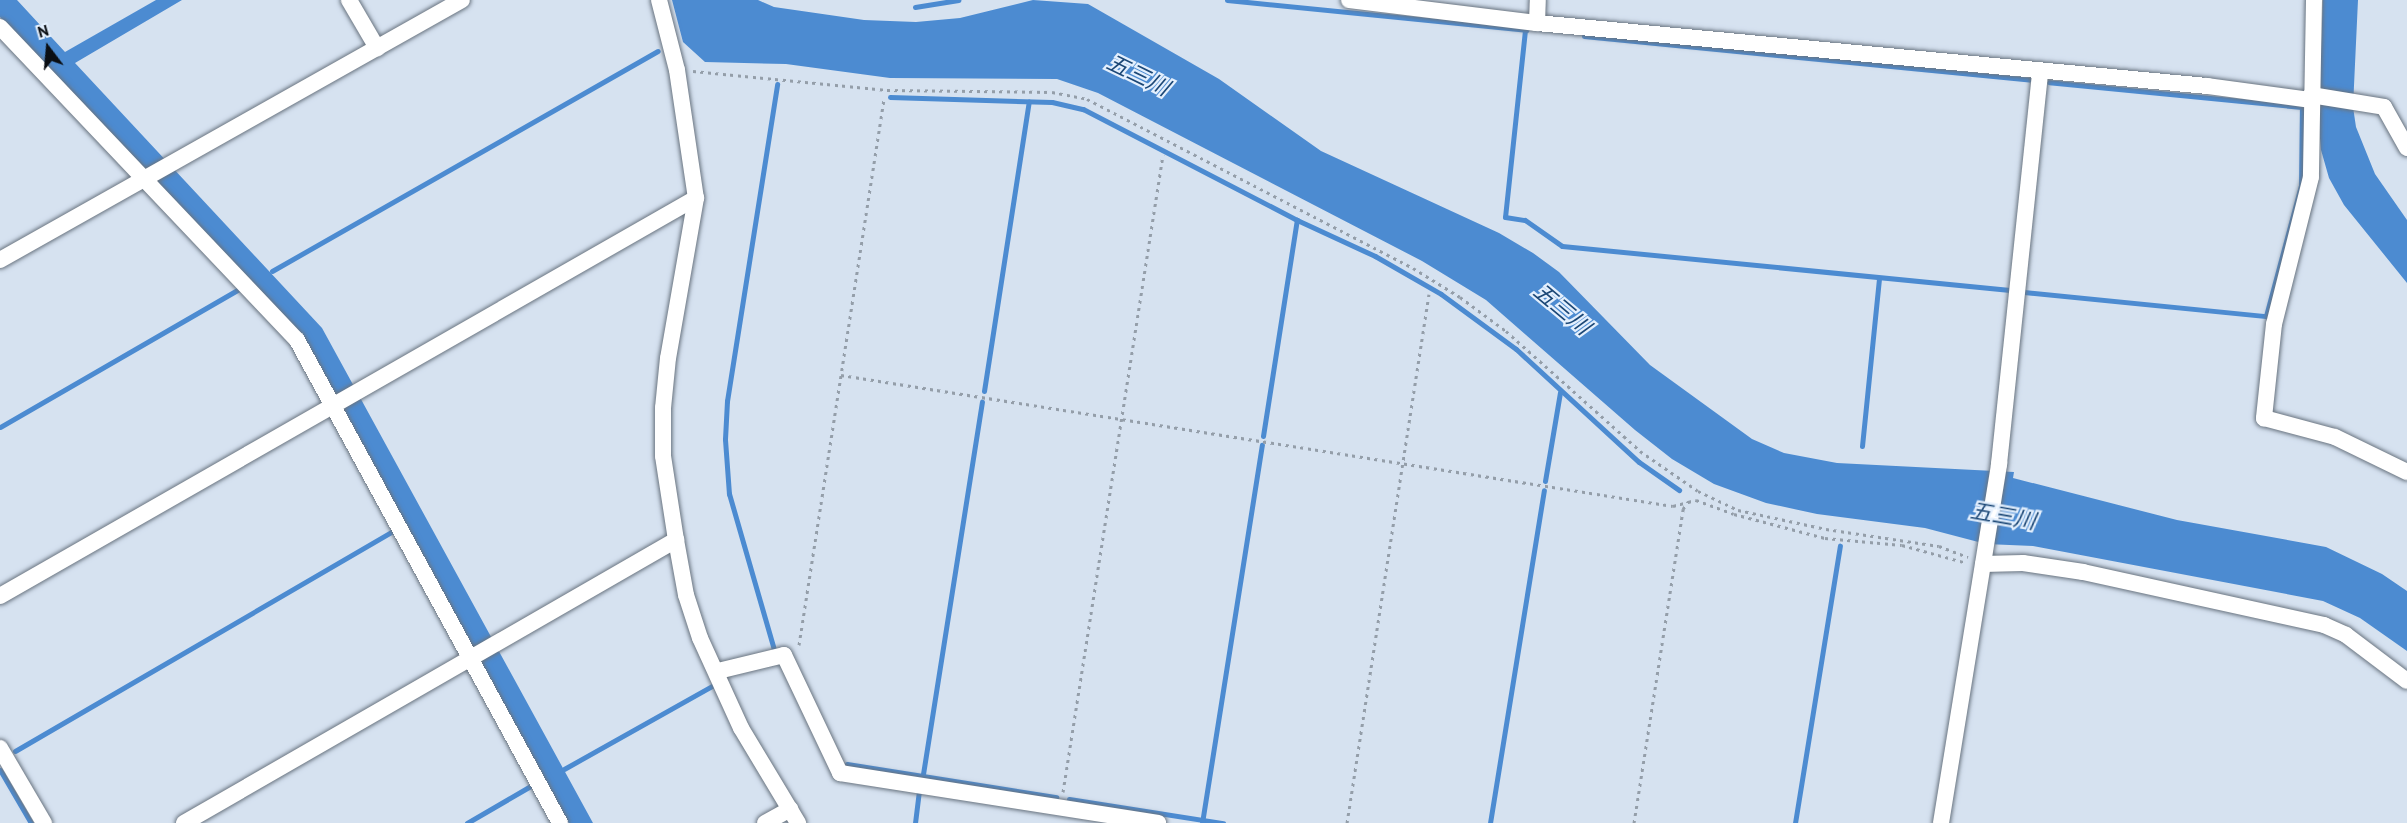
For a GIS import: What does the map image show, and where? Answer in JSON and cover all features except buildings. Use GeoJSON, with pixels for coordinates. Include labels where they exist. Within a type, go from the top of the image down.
{"type":"FeatureCollection","features":[{"type":"Feature","properties":{"kind":"street"},"geometry":{"type":"LineString","coordinates":[[350,0],[377,48]]}},
{"type":"Feature","properties":{"kind":"street"},"geometry":{"type":"LineString","coordinates":[[0,260],[179,163],[462,0]]}},
{"type":"Feature","properties":{"kind":"street"},"geometry":{"type":"LineString","coordinates":[[659,0],[677,70],[696,198],[668,358],[663,408],[663,456],[686,595],[700,638],[718,671],[741,728],[794,816],[765,823]]}},
{"type":"Feature","properties":{"kind":"street"},"geometry":{"type":"LineString","coordinates":[[1349,0],[1537,23],[2360,101],[2384,107],[2407,148]]}},
{"type":"Feature","properties":{"kind":"street"},"geometry":{"type":"LineString","coordinates":[[1537,23],[1538,0]]}},
{"type":"Feature","properties":{"kind":"street"},"geometry":{"type":"LineString","coordinates":[[2314,0],[2311,177],[2274,324],[2264,418],[2335,437],[2407,472]]}},
{"type":"Feature","properties":{"kind":"street"},"geometry":{"type":"LineString","coordinates":[[0,27],[297,340],[560,823]]}},
{"type":"Feature","properties":{"kind":"street"},"geometry":{"type":"LineString","coordinates":[[1941,823],[1999,464],[2040,72]]}},
{"type":"Feature","properties":{"kind":"street"},"geometry":{"type":"LineString","coordinates":[[0,596],[696,198]]}},
{"type":"Feature","properties":{"kind":"street"},"geometry":{"type":"LineString","coordinates":[[184,823],[676,540]]}},
{"type":"Feature","properties":{"kind":"street"},"geometry":{"type":"LineString","coordinates":[[1983,564],[2023,563],[2083,572],[2324,625],[2346,635],[2407,681]]}},
{"type":"Feature","properties":{"kind":"street"},"geometry":{"type":"LineString","coordinates":[[718,671],[784,655],[840,773],[1158,823]]}},
{"type":"Feature","properties":{"kind":"street"},"geometry":{"type":"LineString","coordinates":[[0,748],[44,823]]}},
{"type":"Feature","properties":{"kind":"path"},"geometry":{"type":"LineString","coordinates":[[677,70],[887,90],[1052,92],[1087,99],[1413,268],[1460,297],[1506,331],[1640,451],[1698,491],[1738,510],[1826,529],[1939,546],[1983,564]]}},
{"type":"Feature","properties":{"kind":"path"},"geometry":{"type":"LineString","coordinates":[[784,655],[798,651],[884,99]]}},
{"type":"Feature","properties":{"kind":"path"},"geometry":{"type":"LineString","coordinates":[[1061,808],[1163,155]]}},
{"type":"Feature","properties":{"kind":"path"},"geometry":{"type":"LineString","coordinates":[[1347,823],[1429,294]]}},
{"type":"Feature","properties":{"kind":"path"},"geometry":{"type":"LineString","coordinates":[[841,375],[1673,506],[1696,500],[1734,514],[1825,538],[1902,545],[1983,564]]}},
{"type":"Feature","properties":{"kind":"path"},"geometry":{"type":"LineString","coordinates":[[1634,823],[1683,509],[1688,502]]}},
{"type":"Feature","properties":{"kind":"water"},"geometry":{"type":"Polygon","coordinates":[[[0,0],[17,0],[65,52],[156,0],[182,0],[75,63],[322,328],[593,823],[566,823],[284,317],[0,17],[0,0]]]}},
{"type":"Feature","properties":{"kind":"water","name":"五三川"},"geometry":{"type":"Polygon","coordinates":[[[672,0],[758,0],[774,7],[864,20],[916,22],[960,18],[1033,0],[1088,4],[1219,79],[1321,151],[1499,233],[1533,253],[1559,272],[1650,365],[1752,439],[1784,453],[1837,463],[2014,472],[2013,478],[2177,520],[2326,547],[2382,574],[2407,591],[2407,651],[2360,618],[2323,601],[2033,546],[1986,544],[1925,528],[1817,514],[1766,503],[1714,484],[1672,459],[1635,430],[1486,300],[1422,261],[1098,93],[1057,79],[890,78],[786,64],[705,62],[683,42],[672,0]]]}},
{"type":"Feature","properties":{"kind":"water"},"geometry":{"type":"Polygon","coordinates":[[[2323,0],[2358,0],[2353,107],[2356,127],[2375,174],[2407,220],[2407,283],[2344,205],[2329,178],[2321,150],[2318,114],[2323,0]]]}},
{"type":"Feature","properties":{"kind":"waterway"},"geometry":{"type":"LineString","coordinates":[[915,7],[958,0]]}},
{"type":"Feature","properties":{"kind":"waterway"},"geometry":{"type":"LineString","coordinates":[[1227,0],[1527,30]]}},
{"type":"Feature","properties":{"kind":"waterway"},"geometry":{"type":"LineString","coordinates":[[1525,30],[1505,217],[1525,220],[1562,246],[2010,290]]}},
{"type":"Feature","properties":{"kind":"waterway"},"geometry":{"type":"LineString","coordinates":[[1584,36],[2029,80]]}},
{"type":"Feature","properties":{"kind":"waterway"},"geometry":{"type":"LineString","coordinates":[[272,271],[658,51]]}},
{"type":"Feature","properties":{"kind":"waterway"},"geometry":{"type":"LineString","coordinates":[[2024,292],[2266,316],[2301,185],[2302,107],[2049,82]]}},
{"type":"Feature","properties":{"kind":"waterway"},"geometry":{"type":"LineString","coordinates":[[775,653],[729,494],[725,439],[727,401],[777,84]]}},
{"type":"Feature","properties":{"kind":"waterway"},"geometry":{"type":"LineString","coordinates":[[890,97],[1052,102],[1083,109],[1297,220],[1375,256],[1441,294],[1516,349],[1639,462],[1679,490]]}},
{"type":"Feature","properties":{"kind":"waterway"},"geometry":{"type":"LineString","coordinates":[[984,391],[1029,101]]}},
{"type":"Feature","properties":{"kind":"waterway"},"geometry":{"type":"LineString","coordinates":[[1263,436],[1297,220]]}},
{"type":"Feature","properties":{"kind":"waterway"},"geometry":{"type":"LineString","coordinates":[[1862,446],[1879,278]]}},
{"type":"Feature","properties":{"kind":"waterway"},"geometry":{"type":"LineString","coordinates":[[0,427],[241,288]]}},
{"type":"Feature","properties":{"kind":"waterway"},"geometry":{"type":"LineString","coordinates":[[1545,481],[1560,392]]}},
{"type":"Feature","properties":{"kind":"waterway"},"geometry":{"type":"LineString","coordinates":[[923,774],[982,402]]}},
{"type":"Feature","properties":{"kind":"waterway"},"geometry":{"type":"LineString","coordinates":[[1202,823],[1262,445]]}},
{"type":"Feature","properties":{"kind":"waterway"},"geometry":{"type":"LineString","coordinates":[[1490,823],[1544,490]]}},
{"type":"Feature","properties":{"kind":"waterway"},"geometry":{"type":"LineString","coordinates":[[15,751],[393,531]]}},
{"type":"Feature","properties":{"kind":"waterway"},"geometry":{"type":"LineString","coordinates":[[1795,823],[1840,546]]}},
{"type":"Feature","properties":{"kind":"waterway"},"geometry":{"type":"LineString","coordinates":[[564,769],[717,683]]}},
{"type":"Feature","properties":{"kind":"waterway"},"geometry":{"type":"LineString","coordinates":[[847,764],[1056,797]]}},
{"type":"Feature","properties":{"kind":"waterway"},"geometry":{"type":"LineString","coordinates":[[0,770],[31,823]]}},
{"type":"Feature","properties":{"kind":"waterway"},"geometry":{"type":"LineString","coordinates":[[467,823],[534,784]]}},
{"type":"Feature","properties":{"kind":"waterway"},"geometry":{"type":"LineString","coordinates":[[915,823],[919,792]]}},
{"type":"Feature","properties":{"kind":"waterway"},"geometry":{"type":"LineString","coordinates":[[1069,799],[1223,823]]}}]}
